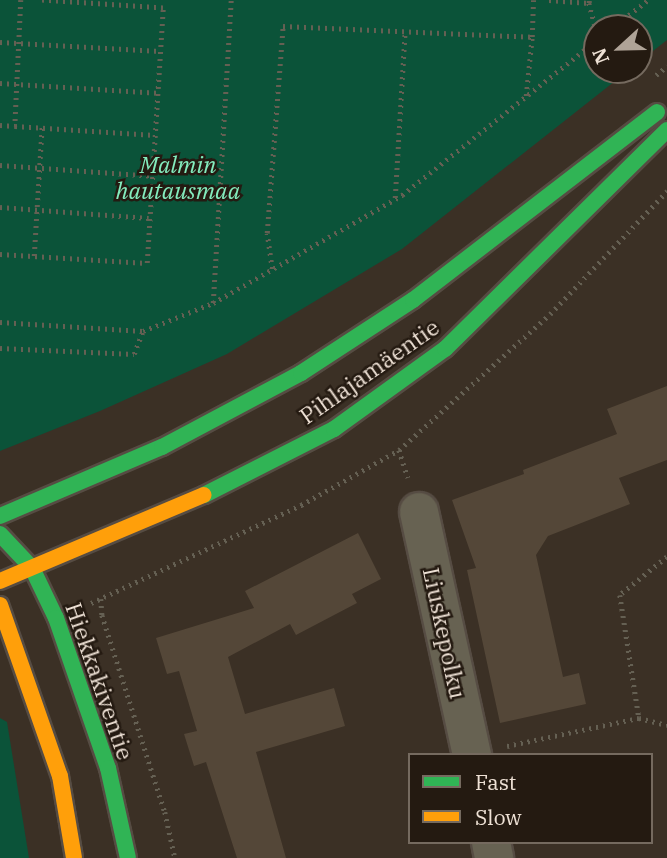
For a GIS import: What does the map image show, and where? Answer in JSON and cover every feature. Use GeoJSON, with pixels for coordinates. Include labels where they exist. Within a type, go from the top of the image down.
{"type":"FeatureCollection","features":[{"type":"Feature","properties":{"kind":"main road","name":"Pihlajamäentie"},"geometry":{"type":"LineString","coordinates":[[0,516],[162,447],[301,373],[413,300],[667,105]]}},
{"type":"Feature","properties":{"kind":"main road","name":"Pihlajamäentie"},"geometry":{"type":"LineString","coordinates":[[0,581],[183,505],[334,429],[445,349],[667,130]]}},
{"type":"Feature","properties":{"kind":"main road","name":"Hiekkakiventie"},"geometry":{"type":"LineString","coordinates":[[0,534],[32,568],[56,618],[103,755],[128,858]]}},
{"type":"Feature","properties":{"kind":"main road"},"geometry":{"type":"LineString","coordinates":[[0,605],[25,669],[60,776],[74,858]]}},
{"type":"Feature","properties":{"kind":"street","name":"Liuskepolku"},"geometry":{"type":"LineString","coordinates":[[419,512],[472,753]]}},
{"type":"Feature","properties":{"kind":"path"},"geometry":{"type":"LineString","coordinates":[[15,126],[21,0]]}},
{"type":"Feature","properties":{"kind":"path"},"geometry":{"type":"LineString","coordinates":[[0,254],[146,263],[163,8],[41,0]]}},
{"type":"Feature","properties":{"kind":"path"},"geometry":{"type":"LineString","coordinates":[[213,303],[231,0]]}},
{"type":"Feature","properties":{"kind":"path"},"geometry":{"type":"LineString","coordinates":[[526,97],[533,0]]}},
{"type":"Feature","properties":{"kind":"path"},"geometry":{"type":"LineString","coordinates":[[550,0],[589,1]]}},
{"type":"Feature","properties":{"kind":"path"},"geometry":{"type":"LineString","coordinates":[[630,14],[648,0]]}},
{"type":"Feature","properties":{"kind":"path"},"geometry":{"type":"LineString","coordinates":[[272,269],[267,233],[284,26],[531,37]]}},
{"type":"Feature","properties":{"kind":"path"},"geometry":{"type":"LineString","coordinates":[[395,199],[405,32]]}},
{"type":"Feature","properties":{"kind":"path"},"geometry":{"type":"LineString","coordinates":[[0,42],[160,51]]}},
{"type":"Feature","properties":{"kind":"path"},"geometry":{"type":"LineString","coordinates":[[0,322],[143,331],[213,303],[395,199],[583,51]]}},
{"type":"Feature","properties":{"kind":"path"},"geometry":{"type":"LineString","coordinates":[[0,83],[157,93]]}},
{"type":"Feature","properties":{"kind":"path"},"geometry":{"type":"LineString","coordinates":[[0,125],[155,135]]}},
{"type":"Feature","properties":{"kind":"path"},"geometry":{"type":"LineString","coordinates":[[34,256],[42,128]]}},
{"type":"Feature","properties":{"kind":"path"},"geometry":{"type":"LineString","coordinates":[[0,165],[152,176]]}},
{"type":"Feature","properties":{"kind":"path"},"geometry":{"type":"LineString","coordinates":[[0,207],[149,218]]}},
{"type":"Feature","properties":{"kind":"path"},"geometry":{"type":"LineString","coordinates":[[0,348],[134,354],[143,331]]}},
{"type":"Feature","properties":{"kind":"path"},"geometry":{"type":"LineString","coordinates":[[639,718],[620,595],[667,557]]}},
{"type":"Feature","properties":{"kind":"path"},"geometry":{"type":"LineString","coordinates":[[101,599],[102,615],[161,799],[174,858]]}},
{"type":"Feature","properties":{"kind":"path"},"geometry":{"type":"LineString","coordinates":[[477,753],[639,718],[667,725]]}},
{"type":"Feature","properties":{"kind":"green space","name":"Malmin hautausmaa"},"geometry":{"type":"Polygon","coordinates":[[[0,0],[667,0],[667,40],[653,51],[653,14],[583,14],[583,84],[611,84],[402,249],[227,354],[100,411],[0,451],[0,0]]]}},
{"type":"Feature","properties":{"kind":"green space"},"geometry":{"type":"Polygon","coordinates":[[[0,718],[7,722],[29,858],[0,858],[0,718]]]}},
{"type":"Feature","properties":{"kind":"building"},"geometry":{"type":"Polygon","coordinates":[[[667,386],[667,460],[619,478],[630,504],[548,536],[536,555],[563,677],[579,673],[586,704],[500,723],[467,570],[476,568],[452,500],[524,474],[523,470],[617,434],[607,409],[667,386]]]}},
{"type":"Feature","properties":{"kind":"building"},"geometry":{"type":"Polygon","coordinates":[[[358,533],[381,579],[352,594],[357,603],[296,635],[290,624],[228,657],[245,714],[334,688],[345,726],[256,752],[286,858],[237,858],[206,762],[194,766],[184,734],[197,731],[179,671],[167,674],[156,638],[254,608],[245,591],[358,533]]]}},
{"type":"Feature","properties":{"kind":"traffic: fast"},"geometry":{"type":"LineString","coordinates":[[0,516],[162,447],[301,373],[413,300],[657,112]]}},
{"type":"Feature","properties":{"kind":"traffic: fast"},"geometry":{"type":"LineString","coordinates":[[204,495],[334,429],[445,349],[667,130]]}},
{"type":"Feature","properties":{"kind":"traffic: fast"},"geometry":{"type":"LineString","coordinates":[[0,534],[32,568],[56,618],[108,768],[128,858]]}},
{"type":"Feature","properties":{"kind":"traffic: slow"},"geometry":{"type":"LineString","coordinates":[[0,581],[204,495]]}},
{"type":"Feature","properties":{"kind":"traffic: slow"},"geometry":{"type":"LineString","coordinates":[[0,605],[60,776],[74,858]]}}]}
